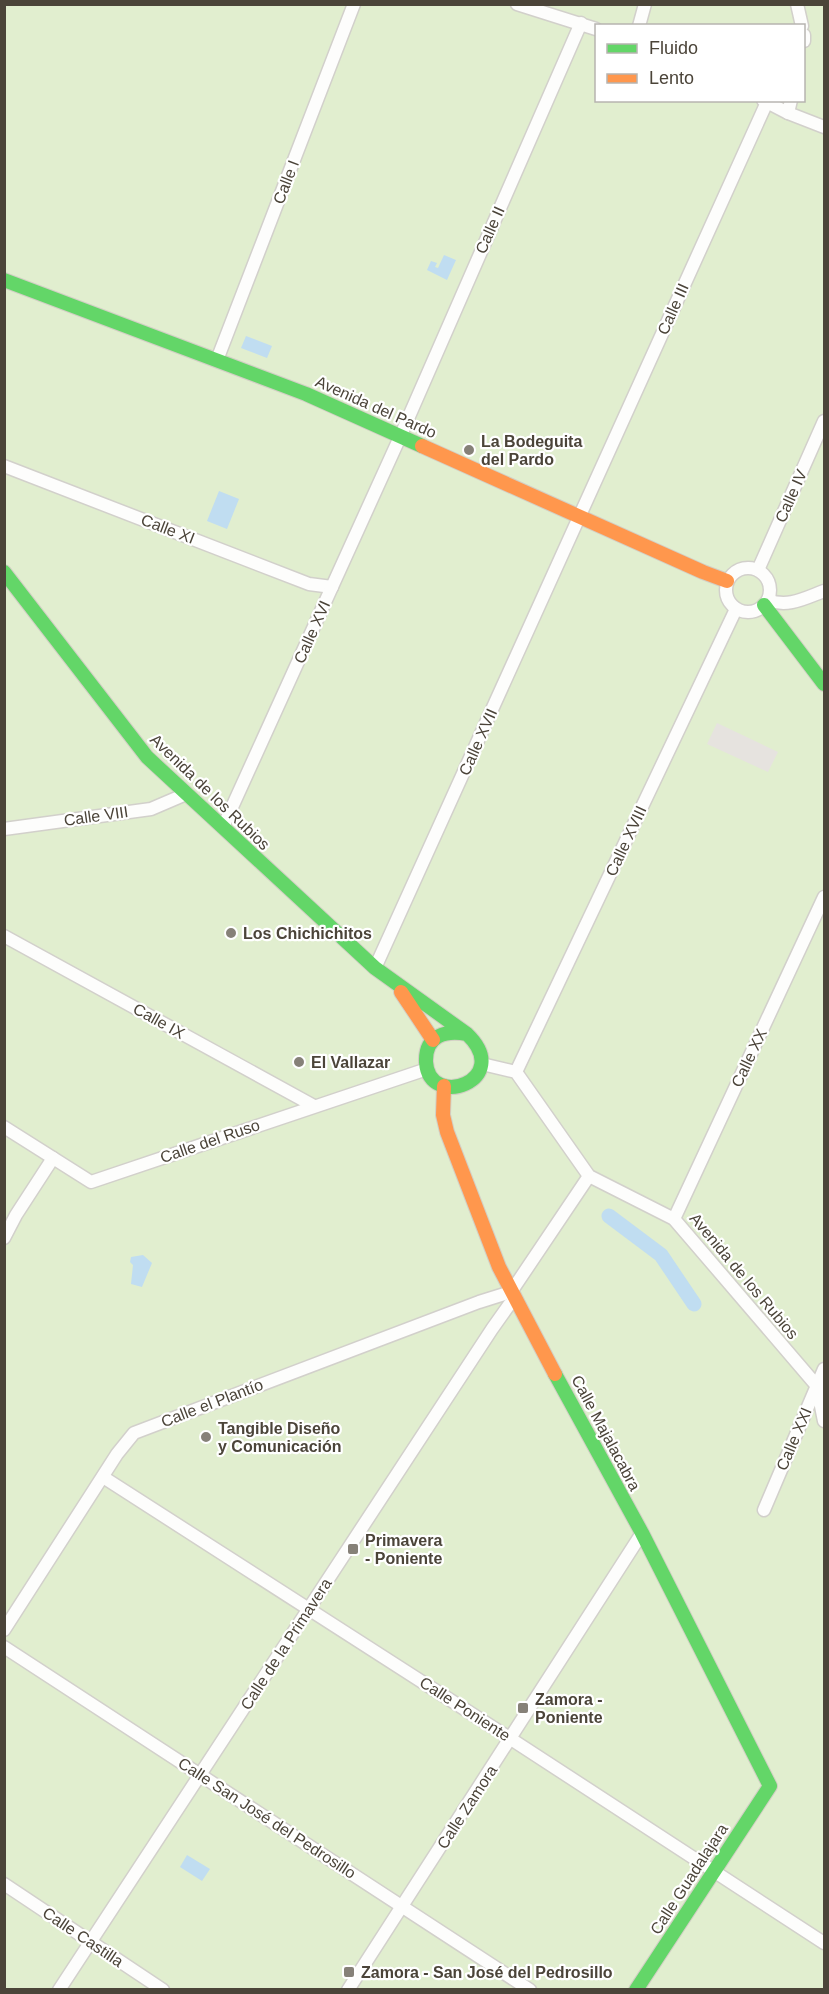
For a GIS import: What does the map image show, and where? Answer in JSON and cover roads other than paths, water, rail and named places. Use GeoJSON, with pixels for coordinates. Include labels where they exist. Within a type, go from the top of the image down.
{"type":"FeatureCollection","features":[{"type":"Feature","properties":{"kind":"street","name":"Calle I"},"geometry":{"type":"LineString","coordinates":[[217,360],[354,4]]}},
{"type":"Feature","properties":{"kind":"street"},"geometry":{"type":"LineString","coordinates":[[517,4],[595,28]]}},
{"type":"Feature","properties":{"kind":"street"},"geometry":{"type":"LineString","coordinates":[[640,24],[645,4]]}},
{"type":"Feature","properties":{"kind":"street"},"geometry":{"type":"LineString","coordinates":[[798,4],[802,24]]}},
{"type":"Feature","properties":{"kind":"street","name":"Calle II"},"geometry":{"type":"LineString","coordinates":[[400,436],[581,23]]}},
{"type":"Feature","properties":{"kind":"street","name":"Calle III"},"geometry":{"type":"LineString","coordinates":[[580,516],[765,102]]}},
{"type":"Feature","properties":{"kind":"street"},"geometry":{"type":"LineString","coordinates":[[769,102],[789,107],[825,127]]}},
{"type":"Feature","properties":{"kind":"street","name":"Avenida del Pardo"},"geometry":{"type":"LineString","coordinates":[[4,279],[306,394],[727,581]]}},
{"type":"Feature","properties":{"kind":"street","name":"Calle IV"},"geometry":{"type":"LineString","coordinates":[[758,570],[825,421]]}},
{"type":"Feature","properties":{"kind":"street","name":"Calle XVI"},"geometry":{"type":"LineString","coordinates":[[223,828],[400,436]]}},
{"type":"Feature","properties":{"kind":"street","name":"Calle XI"},"geometry":{"type":"LineString","coordinates":[[4,466],[309,584],[332,587]]}},
{"type":"Feature","properties":{"kind":"street","name":"Calle XVII"},"geometry":{"type":"LineString","coordinates":[[375,968],[580,516]]}},
{"type":"Feature","properties":{"kind":"street"},"geometry":{"type":"LineString","coordinates":[[740,569],[758,570],[765,575],[769,583],[770,592],[766,603],[756,611],[746,613],[736,609],[726,597],[727,581],[732,573],[740,569]]}},
{"type":"Feature","properties":{"kind":"street","name":"Avenida de los Rubios"},"geometry":{"type":"LineString","coordinates":[[4,572],[147,758],[375,968],[476,1042],[481,1052],[482,1064]]}},
{"type":"Feature","properties":{"kind":"street"},"geometry":{"type":"LineString","coordinates":[[766,603],[796,602],[825,591]]}},
{"type":"Feature","properties":{"kind":"street"},"geometry":{"type":"LineString","coordinates":[[766,603],[825,684]]}},
{"type":"Feature","properties":{"kind":"street","name":"Calle XVIII"},"geometry":{"type":"LineString","coordinates":[[516,1072],[736,609]]}},
{"type":"Feature","properties":{"kind":"street","name":"Calle VIII"},"geometry":{"type":"LineString","coordinates":[[4,829],[151,808],[186,794]]}},
{"type":"Feature","properties":{"kind":"street","name":"Calle XX"},"geometry":{"type":"LineString","coordinates":[[674,1218],[825,897]]}},
{"type":"Feature","properties":{"kind":"street","name":"Calle IX"},"geometry":{"type":"LineString","coordinates":[[4,936],[315,1106]]}},
{"type":"Feature","properties":{"kind":"street","name":"Avenida de los Rubios"},"geometry":{"type":"LineString","coordinates":[[396,984],[433,1040]]}},
{"type":"Feature","properties":{"kind":"street"},"geometry":{"type":"LineString","coordinates":[[467,1034],[449,1031],[440,1034],[427,1048],[425,1059],[427,1069],[434,1080],[444,1086],[457,1088],[468,1084],[477,1075],[482,1064],[516,1072]]}},
{"type":"Feature","properties":{"kind":"street","name":"Calle del Ruso"},"geometry":{"type":"LineString","coordinates":[[4,1127],[91,1182],[427,1069]]}},
{"type":"Feature","properties":{"kind":"street","name":"Avenida de los Rubios"},"geometry":{"type":"LineString","coordinates":[[516,1072],[590,1176],[674,1218],[817,1386],[825,1421]]}},
{"type":"Feature","properties":{"kind":"street","name":"Calle Majalacabra"},"geometry":{"type":"LineString","coordinates":[[444,1086],[443,1115],[447,1132],[499,1267],[642,1533],[770,1786]]}},
{"type":"Feature","properties":{"kind":"street"},"geometry":{"type":"LineString","coordinates":[[4,1238],[53,1158]]}},
{"type":"Feature","properties":{"kind":"street","name":"Calle de la Primavera"},"geometry":{"type":"LineString","coordinates":[[59,1989],[509,1305],[590,1176]]}},
{"type":"Feature","properties":{"kind":"street","name":"Calle el Plantío"},"geometry":{"type":"LineString","coordinates":[[4,1630],[117,1454],[134,1433],[479,1302],[513,1296]]}},
{"type":"Feature","properties":{"kind":"street","name":"Calle XXI"},"geometry":{"type":"LineString","coordinates":[[764,1510],[825,1369]]}},
{"type":"Feature","properties":{"kind":"street","name":"Calle Poniente"},"geometry":{"type":"LineString","coordinates":[[103,1477],[511,1738],[825,1944]]}},
{"type":"Feature","properties":{"kind":"street","name":"Calle Zamora"},"geometry":{"type":"LineString","coordinates":[[348,1989],[642,1533]]}},
{"type":"Feature","properties":{"kind":"street","name":"Calle San José del Pedrosillo"},"geometry":{"type":"LineString","coordinates":[[4,1647],[530,1989]]}},
{"type":"Feature","properties":{"kind":"street","name":"Calle Guadalajara"},"geometry":{"type":"LineString","coordinates":[[636,1989],[770,1786]]}},
{"type":"Feature","properties":{"kind":"street","name":"Calle Castilla"},"geometry":{"type":"LineString","coordinates":[[4,1884],[163,1989]]}},
{"type":"Feature","properties":{"kind":"water"},"geometry":{"type":"Polygon","coordinates":[[[444,255],[456,260],[447,280],[427,270],[431,261],[437,263],[435,267],[438,268],[444,255]]]}},
{"type":"Feature","properties":{"kind":"water"},"geometry":{"type":"Polygon","coordinates":[[[246,336],[272,346],[267,358],[241,348],[246,336]]]}},
{"type":"Feature","properties":{"kind":"water"},"geometry":{"type":"Polygon","coordinates":[[[219,491],[239,499],[227,529],[207,521],[219,491]]]}},
{"type":"Feature","properties":{"kind":"water"},"geometry":{"type":"Polygon","coordinates":[[[143,1255],[152,1263],[142,1287],[131,1284],[133,1265],[130,1262],[131,1257],[143,1255]]]}},
{"type":"Feature","properties":{"kind":"water"},"geometry":{"type":"Polygon","coordinates":[[[187,1855],[210,1869],[202,1881],[180,1867],[187,1855]]]}},
{"type":"Feature","properties":{"kind":"waterway"},"geometry":{"type":"LineString","coordinates":[[609,1216],[661,1255],[694,1304]]}},
{"type":"Feature","properties":{"kind":"place","name":"La Bodeguita del Pardo"},"geometry":{"type":"Point","coordinates":[469,450]}},
{"type":"Feature","properties":{"kind":"place","name":"Los Chichichitos"},"geometry":{"type":"Point","coordinates":[231,933]}},
{"type":"Feature","properties":{"kind":"place","name":"El Vallazar"},"geometry":{"type":"Point","coordinates":[299,1062]}},
{"type":"Feature","properties":{"kind":"place","name":"Tangible Diseño y Comunicación"},"geometry":{"type":"Point","coordinates":[206,1437]}},
{"type":"Feature","properties":{"kind":"place","name":"Primavera - Poniente"},"geometry":{"type":"Point","coordinates":[353,1549]}},
{"type":"Feature","properties":{"kind":"place","name":"Zamora - Poniente"},"geometry":{"type":"Point","coordinates":[523,1708]}},
{"type":"Feature","properties":{"kind":"place","name":"Zamora - San José del Pedrosillo"},"geometry":{"type":"Point","coordinates":[349,1972]}}]}
